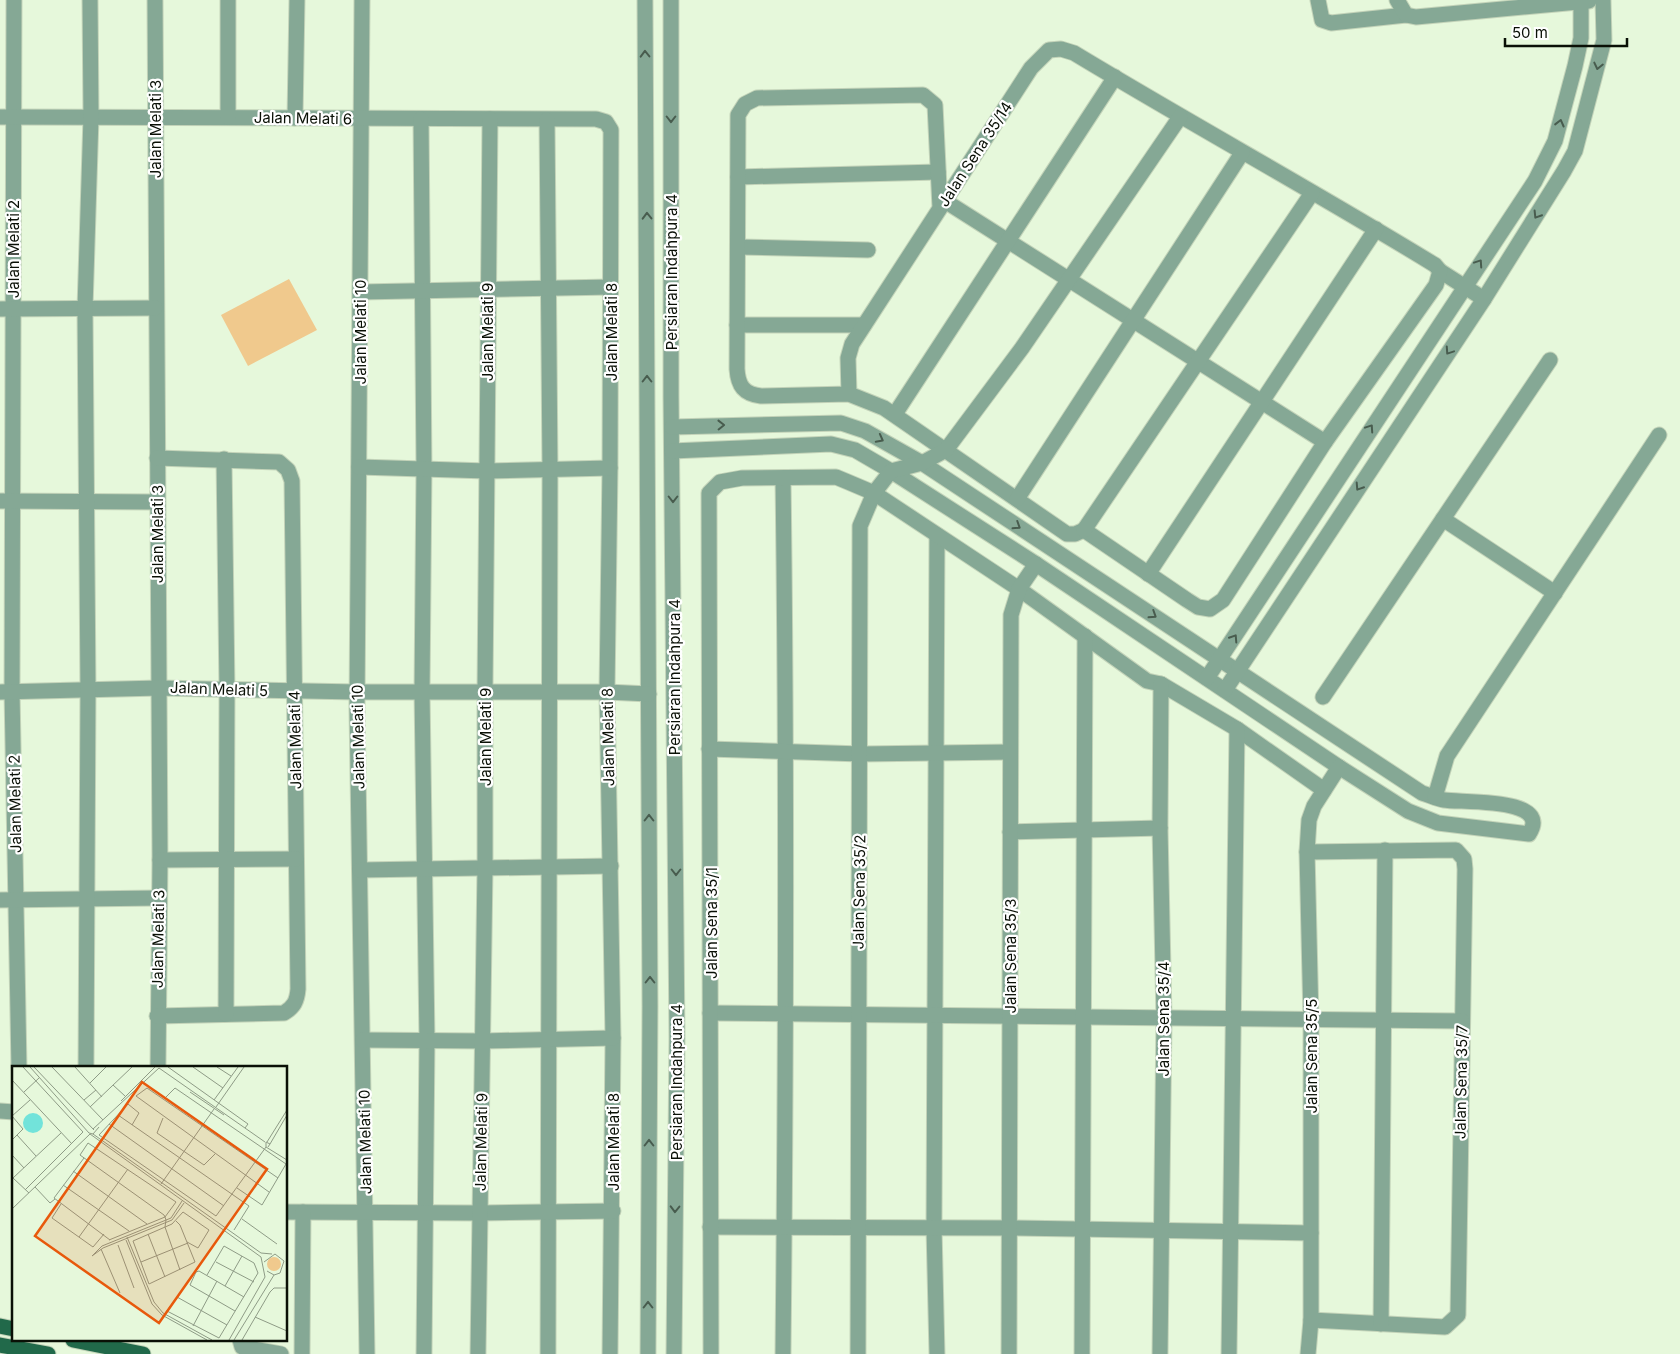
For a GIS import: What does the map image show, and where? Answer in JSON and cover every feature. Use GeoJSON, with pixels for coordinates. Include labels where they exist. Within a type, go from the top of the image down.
{"type":"FeatureCollection","features":[{"type":"Feature","properties":{"kind":"main road"},"geometry":{"type":"LineString","coordinates":[[83,1342],[143,1354]]}},
{"type":"Feature","properties":{"kind":"main road"},"geometry":{"type":"LineString","coordinates":[[0,1345],[48,1354]]}},
{"type":"Feature","properties":{"kind":"street","name":"Jalan Melati 2"},"geometry":{"type":"LineString","coordinates":[[14,0],[7,117],[6,692],[17,900],[19,1066]]}},
{"type":"Feature","properties":{"kind":"street"},"geometry":{"type":"LineString","coordinates":[[86,1066],[88,502],[86,308],[91,117],[90,0]]}},
{"type":"Feature","properties":{"kind":"street","name":"Jalan Melati 3"},"geometry":{"type":"LineString","coordinates":[[155,0],[155,308],[160,860],[158,1066]]}},
{"type":"Feature","properties":{"kind":"street"},"geometry":{"type":"LineString","coordinates":[[228,0],[228,117]]}},
{"type":"Feature","properties":{"kind":"street"},"geometry":{"type":"LineString","coordinates":[[296,118],[297,0]]}},
{"type":"Feature","properties":{"kind":"street","name":"Jalan Melati 10"},"geometry":{"type":"LineString","coordinates":[[362,0],[357,692],[367,1354]]}},
{"type":"Feature","properties":{"kind":"street","name":"Persiaran Indahpura 4"},"geometry":{"type":"LineString","coordinates":[[645,0],[650,1016],[648,1354]]}},
{"type":"Feature","properties":{"kind":"street","name":"Persiaran Indahpura 4"},"geometry":{"type":"LineString","coordinates":[[671,0],[672,451],[677,1038],[674,1354]]}},
{"type":"Feature","properties":{"kind":"street"},"geometry":{"type":"LineString","coordinates":[[1225,690],[1484,299],[1575,151],[1604,40],[1602,0],[1471,6],[1430,17],[1406,15],[1331,23],[1322,20],[1318,0]]}},
{"type":"Feature","properties":{"kind":"street"},"geometry":{"type":"LineString","coordinates":[[1397,0],[1406,15]]}},
{"type":"Feature","properties":{"kind":"street"},"geometry":{"type":"LineString","coordinates":[[1207,678],[1464,286],[1535,182],[1555,141],[1581,38],[1581,1]]}},
{"type":"Feature","properties":{"kind":"street","name":"Jalan Sena 35/14"},"geometry":{"type":"LineString","coordinates":[[849,394],[848,358],[852,344],[1031,68],[1049,50],[1061,49],[1074,52],[1180,117],[1435,265],[1440,271],[1484,299]]}},
{"type":"Feature","properties":{"kind":"street"},"geometry":{"type":"LineString","coordinates":[[896,414],[1115,78]]}},
{"type":"Feature","properties":{"kind":"street"},"geometry":{"type":"LineString","coordinates":[[1312,193],[1198,362],[1084,530],[1075,534],[1067,534],[896,414],[849,394],[762,396],[750,394],[743,389],[738,378],[738,115],[744,104],[757,98],[923,95],[935,105],[938,172],[942,204],[1007,241],[1068,281],[1134,322],[1198,362],[1262,402],[1325,442]]}},
{"type":"Feature","properties":{"kind":"street","name":"Jalan Melati 6"},"geometry":{"type":"LineString","coordinates":[[7,117],[228,117],[362,120],[596,119],[606,122]]}},
{"type":"Feature","properties":{"kind":"street"},"geometry":{"type":"LineString","coordinates":[[891,471],[922,463],[946,450],[1022,348],[1180,117]]}},
{"type":"Feature","properties":{"kind":"street"},"geometry":{"type":"LineString","coordinates":[[421,119],[424,469],[422,692],[427,1040],[424,1354]]}},
{"type":"Feature","properties":{"kind":"street","name":"Jalan Melati 9"},"geometry":{"type":"LineString","coordinates":[[478,1354],[485,868],[490,119]]}},
{"type":"Feature","properties":{"kind":"street"},"geometry":{"type":"LineString","coordinates":[[547,120],[550,470],[548,1354]]}},
{"type":"Feature","properties":{"kind":"street","name":"Jalan Melati 8"},"geometry":{"type":"LineString","coordinates":[[606,122],[611,130],[612,141],[610,468],[606,692],[613,1038],[613,1211],[610,1354]]}},
{"type":"Feature","properties":{"kind":"street"},"geometry":{"type":"LineString","coordinates":[[1017,499],[1134,322],[1242,153]]}},
{"type":"Feature","properties":{"kind":"street"},"geometry":{"type":"LineString","coordinates":[[738,177],[938,172]]}},
{"type":"Feature","properties":{"kind":"street"},"geometry":{"type":"LineString","coordinates":[[1148,574],[1376,230]]}},
{"type":"Feature","properties":{"kind":"street"},"geometry":{"type":"LineString","coordinates":[[738,247],[868,250]]}},
{"type":"Feature","properties":{"kind":"street"},"geometry":{"type":"LineString","coordinates":[[1084,530],[1198,607],[1210,609],[1223,600],[1325,442],[1436,285],[1440,271]]}},
{"type":"Feature","properties":{"kind":"street"},"geometry":{"type":"LineString","coordinates":[[360,292],[611,287]]}},
{"type":"Feature","properties":{"kind":"street"},"geometry":{"type":"LineString","coordinates":[[6,309],[155,308]]}},
{"type":"Feature","properties":{"kind":"street"},"geometry":{"type":"LineString","coordinates":[[737,325],[864,325]]}},
{"type":"Feature","properties":{"kind":"street"},"geometry":{"type":"LineString","coordinates":[[1323,697],[1550,360]]}},
{"type":"Feature","properties":{"kind":"street"},"geometry":{"type":"LineString","coordinates":[[672,427],[841,423],[865,431],[922,463],[1422,793],[1444,800],[1497,804],[1528,811],[1531,815],[1532,829],[1529,834],[1438,823],[1408,811],[1339,767],[1036,564],[855,450],[831,444],[672,451]]}},
{"type":"Feature","properties":{"kind":"street"},"geometry":{"type":"LineString","coordinates":[[1435,797],[1447,756],[1659,435]]}},
{"type":"Feature","properties":{"kind":"street","name":"Jalan Melati 4"},"geometry":{"type":"LineString","coordinates":[[157,458],[278,462],[288,470],[292,481],[297,999],[292,1008],[284,1013],[157,1016]]}},
{"type":"Feature","properties":{"kind":"street"},"geometry":{"type":"LineString","coordinates":[[224,459],[227,690],[226,1014]]}},
{"type":"Feature","properties":{"kind":"street"},"geometry":{"type":"LineString","coordinates":[[359,467],[487,471],[610,468]]}},
{"type":"Feature","properties":{"kind":"street","name":"Jalan Sena 35/2"},"geometry":{"type":"LineString","coordinates":[[858,1354],[856,1228],[861,754],[860,526],[874,493],[891,471]]}},
{"type":"Feature","properties":{"kind":"street"},"geometry":{"type":"LineString","coordinates":[[783,1354],[787,1014],[787,752],[783,478],[836,477],[874,493],[1019,589],[1147,681],[1161,684],[1237,729],[1324,790]]}},
{"type":"Feature","properties":{"kind":"street","name":"Jalan Sena 35/1"},"geometry":{"type":"LineString","coordinates":[[712,1354],[710,1227],[709,493],[720,482],[742,478],[783,478]]}},
{"type":"Feature","properties":{"kind":"street"},"geometry":{"type":"LineString","coordinates":[[6,501],[157,502]]}},
{"type":"Feature","properties":{"kind":"street"},"geometry":{"type":"LineString","coordinates":[[1443,519],[1555,592]]}},
{"type":"Feature","properties":{"kind":"street"},"geometry":{"type":"LineString","coordinates":[[937,535],[934,753],[934,1228],[937,1354]]}},
{"type":"Feature","properties":{"kind":"street","name":"Jalan Sena 35/3"},"geometry":{"type":"LineString","coordinates":[[1010,1354],[1011,615],[1019,589],[1036,564]]}},
{"type":"Feature","properties":{"kind":"street"},"geometry":{"type":"LineString","coordinates":[[1082,1354],[1086,636]]}},
{"type":"Feature","properties":{"kind":"street","name":"Jalan Sena 35/4"},"geometry":{"type":"LineString","coordinates":[[1160,1354],[1164,1018],[1160,828],[1161,684]]}},
{"type":"Feature","properties":{"kind":"street","name":"Jalan Melati 5"},"geometry":{"type":"LineString","coordinates":[[6,692],[158,688],[357,692],[485,691],[648,694]]}},
{"type":"Feature","properties":{"kind":"street"},"geometry":{"type":"LineString","coordinates":[[1229,1354],[1237,729]]}},
{"type":"Feature","properties":{"kind":"street"},"geometry":{"type":"LineString","coordinates":[[709,749],[861,754],[1010,752]]}},
{"type":"Feature","properties":{"kind":"street","name":"Jalan Sena 35/5"},"geometry":{"type":"LineString","coordinates":[[1308,1354],[1311,1320],[1312,1019],[1307,852],[1309,820],[1314,806],[1339,767]]}},
{"type":"Feature","properties":{"kind":"street"},"geometry":{"type":"LineString","coordinates":[[1010,832],[1160,828]]}},
{"type":"Feature","properties":{"kind":"street"},"geometry":{"type":"LineString","coordinates":[[1381,1324],[1386,850]]}},
{"type":"Feature","properties":{"kind":"street","name":"Jalan Sena 35/7"},"geometry":{"type":"LineString","coordinates":[[1307,852],[1456,850],[1464,859],[1458,1315],[1452,1323],[1445,1327],[1311,1320]]}},
{"type":"Feature","properties":{"kind":"street"},"geometry":{"type":"LineString","coordinates":[[160,860],[296,859]]}},
{"type":"Feature","properties":{"kind":"street"},"geometry":{"type":"LineString","coordinates":[[360,870],[611,866]]}},
{"type":"Feature","properties":{"kind":"street"},"geometry":{"type":"LineString","coordinates":[[0,900],[159,898]]}},
{"type":"Feature","properties":{"kind":"street"},"geometry":{"type":"LineString","coordinates":[[710,1013],[1462,1021]]}},
{"type":"Feature","properties":{"kind":"street"},"geometry":{"type":"LineString","coordinates":[[363,1040],[483,1041],[613,1038]]}},
{"type":"Feature","properties":{"kind":"street"},"geometry":{"type":"LineString","coordinates":[[288,1212],[480,1213],[613,1211]]}},
{"type":"Feature","properties":{"kind":"street"},"geometry":{"type":"LineString","coordinates":[[302,1354],[304,1212]]}},
{"type":"Feature","properties":{"kind":"street"},"geometry":{"type":"LineString","coordinates":[[710,1227],[784,1229],[1010,1228],[1311,1233]]}},
{"type":"Feature","properties":{"kind":"street"},"geometry":{"type":"LineString","coordinates":[[241,1344],[281,1354]]}},
{"type":"Feature","properties":{"kind":"shaded area"},"geometry":{"type":"Polygon","coordinates":[[[289,279],[317,330],[248,366],[221,315],[289,279]]]}}]}
